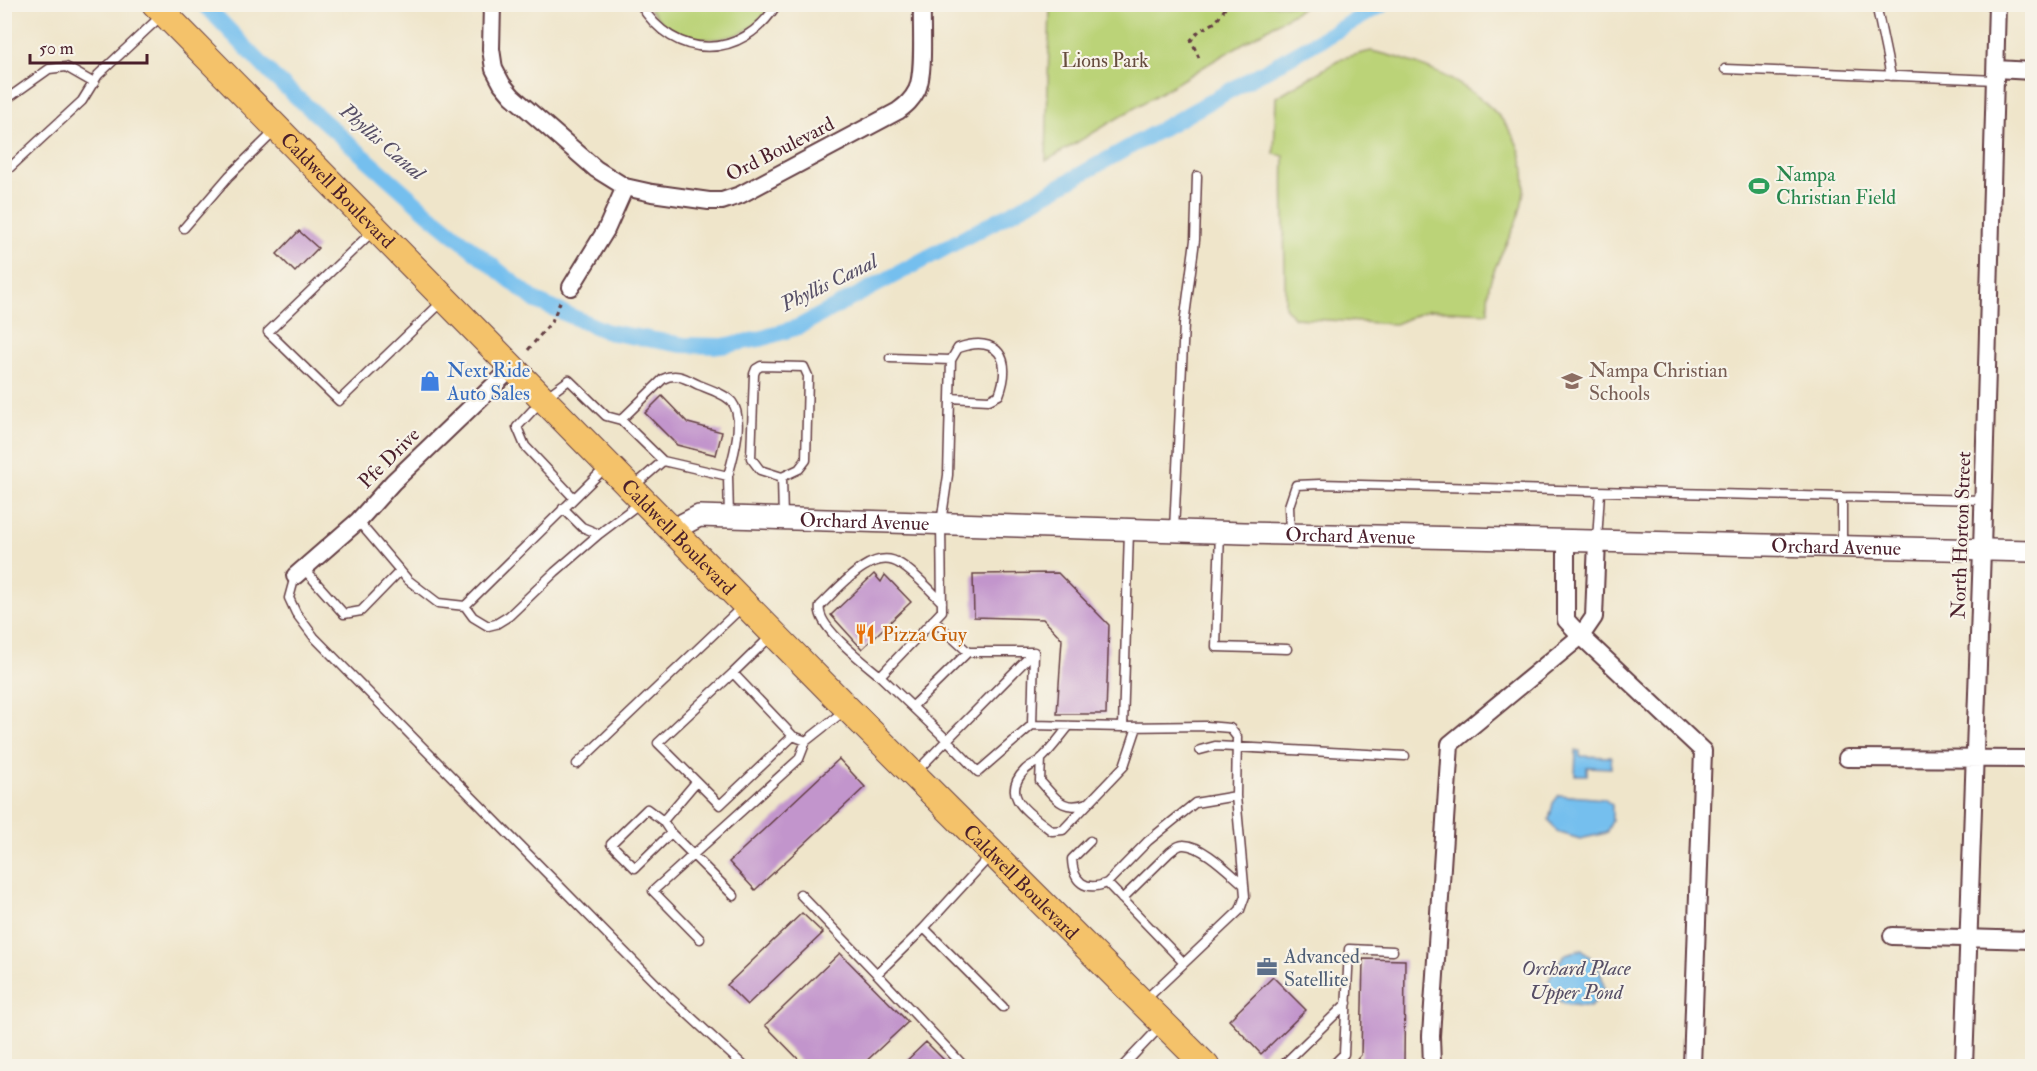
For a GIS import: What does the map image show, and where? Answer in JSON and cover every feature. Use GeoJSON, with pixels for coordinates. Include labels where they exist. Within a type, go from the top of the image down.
{"type":"FeatureCollection","features":[{"type":"Feature","properties":{"kind":"main road","name":"Caldwell Boulevard"},"geometry":{"type":"LineString","coordinates":[[160,9],[445,300],[520,359],[543,399],[847,708],[1163,1023],[1201,1065]]}},
{"type":"Feature","properties":{"kind":"street","name":"Ord Boulevard"},"geometry":{"type":"LineString","coordinates":[[492,4],[491,48],[494,69],[502,84],[512,96],[596,169],[625,187],[652,193],[722,201],[740,195],[898,111],[910,102],[918,88],[920,75],[922,4]]}},
{"type":"Feature","properties":{"kind":"street","name":"North Horton Street"},"geometry":{"type":"LineString","coordinates":[[1964,1066],[1983,550],[1997,4]]}},
{"type":"Feature","properties":{"kind":"street"},"geometry":{"type":"LineString","coordinates":[[1996,75],[2032,71]]}},
{"type":"Feature","properties":{"kind":"street"},"geometry":{"type":"LineString","coordinates":[[566,293],[606,230],[625,187]]}},
{"type":"Feature","properties":{"kind":"street","name":"Pfe Drive"},"geometry":{"type":"LineString","coordinates":[[300,573],[358,521],[393,482],[520,359]]}},
{"type":"Feature","properties":{"kind":"street","name":"Orchard Avenue"},"geometry":{"type":"LineString","coordinates":[[672,530],[699,516],[1174,531],[2032,551]]}},
{"type":"Feature","properties":{"kind":"street"},"geometry":{"type":"LineString","coordinates":[[1566,540],[1566,620],[1703,751],[1692,1066]]}},
{"type":"Feature","properties":{"kind":"street"},"geometry":{"type":"LineString","coordinates":[[1432,1066],[1431,1036],[1450,744],[1581,636],[1594,617],[1597,541]]}},
{"type":"Feature","properties":{"kind":"street"},"geometry":{"type":"LineString","coordinates":[[1846,758],[2032,759]]}},
{"type":"Feature","properties":{"kind":"street"},"geometry":{"type":"LineString","coordinates":[[1892,936],[2032,940]]}},
{"type":"Feature","properties":{"kind":"lane"},"geometry":{"type":"LineString","coordinates":[[640,4],[650,20],[675,40],[688,45],[705,47],[723,46],[741,39],[757,29],[777,4]]}},
{"type":"Feature","properties":{"kind":"lane"},"geometry":{"type":"LineString","coordinates":[[1876,4],[1891,76]]}},
{"type":"Feature","properties":{"kind":"lane"},"geometry":{"type":"LineString","coordinates":[[4,173],[82,101],[98,75],[160,9]]}},
{"type":"Feature","properties":{"kind":"lane"},"geometry":{"type":"LineString","coordinates":[[4,101],[49,69],[66,67],[94,83]]}},
{"type":"Feature","properties":{"kind":"lane"},"geometry":{"type":"LineString","coordinates":[[1725,69],[1891,76],[1996,75]]}},
{"type":"Feature","properties":{"kind":"lane"},"geometry":{"type":"LineString","coordinates":[[184,228],[229,176],[276,129]]}},
{"type":"Feature","properties":{"kind":"lane"},"geometry":{"type":"LineString","coordinates":[[1174,531],[1184,324],[1195,240],[1197,176]]}},
{"type":"Feature","properties":{"kind":"lane"},"geometry":{"type":"LineString","coordinates":[[375,229],[268,332],[339,401],[445,300]]}},
{"type":"Feature","properties":{"kind":"lane"},"geometry":{"type":"LineString","coordinates":[[880,676],[942,611],[941,523],[948,475],[950,398],[951,360],[958,348],[974,342],[989,344],[998,351],[1003,363],[1002,387],[999,395],[989,400],[950,398]]}},
{"type":"Feature","properties":{"kind":"lane"},"geometry":{"type":"LineString","coordinates":[[890,358],[951,360]]}},
{"type":"Feature","properties":{"kind":"lane"},"geometry":{"type":"LineString","coordinates":[[761,366],[804,367],[808,376],[806,460],[799,469],[782,477],[760,470],[751,458],[754,374],[761,366]]}},
{"type":"Feature","properties":{"kind":"lane"},"geometry":{"type":"LineString","coordinates":[[621,420],[663,379],[671,375],[681,376],[731,401],[737,415],[736,438],[728,476],[729,517]]}},
{"type":"Feature","properties":{"kind":"lane"},"geometry":{"type":"LineString","coordinates":[[574,498],[525,446],[516,427],[543,399],[569,380],[606,416],[621,420],[663,461],[728,476]]}},
{"type":"Feature","properties":{"kind":"lane"},"geometry":{"type":"LineString","coordinates":[[358,521],[408,580],[438,603],[465,606],[473,617],[488,626],[509,616],[599,534],[637,495],[663,461]]}},
{"type":"Feature","properties":{"kind":"lane"},"geometry":{"type":"LineString","coordinates":[[465,606],[608,465]]}},
{"type":"Feature","properties":{"kind":"lane"},"geometry":{"type":"LineString","coordinates":[[782,477],[783,520]]}},
{"type":"Feature","properties":{"kind":"lane"},"geometry":{"type":"LineString","coordinates":[[1290,534],[1289,506],[1296,485],[1984,500]]}},
{"type":"Feature","properties":{"kind":"lane"},"geometry":{"type":"LineString","coordinates":[[1597,541],[1600,492]]}},
{"type":"Feature","properties":{"kind":"lane"},"geometry":{"type":"LineString","coordinates":[[1842,497],[1842,547]]}},
{"type":"Feature","properties":{"kind":"lane"},"geometry":{"type":"LineString","coordinates":[[563,508],[582,526],[599,534]]}},
{"type":"Feature","properties":{"kind":"lane"},"geometry":{"type":"LineString","coordinates":[[1123,728],[1129,529]]}},
{"type":"Feature","properties":{"kind":"lane"},"geometry":{"type":"LineString","coordinates":[[1220,532],[1216,647],[1287,649]]}},
{"type":"Feature","properties":{"kind":"lane"},"geometry":{"type":"LineString","coordinates":[[942,602],[899,563],[885,560],[871,562],[862,567],[820,606],[820,616],[827,627],[913,706],[978,772],[1032,725],[1123,728],[1206,726],[1230,728],[1237,737],[1236,796],[1245,896],[1240,910],[1143,1003]]}},
{"type":"Feature","properties":{"kind":"lane"},"geometry":{"type":"LineString","coordinates":[[400,571],[361,610],[344,614],[300,573],[289,598],[296,613],[314,637],[668,994],[744,1066]]}},
{"type":"Feature","properties":{"kind":"lane"},"geometry":{"type":"LineString","coordinates":[[577,764],[745,604]]}},
{"type":"Feature","properties":{"kind":"lane"},"geometry":{"type":"LineString","coordinates":[[933,620],[968,652],[1034,652]]}},
{"type":"Feature","properties":{"kind":"lane"},"geometry":{"type":"LineString","coordinates":[[775,633],[658,743],[720,805],[793,735]]}},
{"type":"Feature","properties":{"kind":"lane"},"geometry":{"type":"LineString","coordinates":[[913,706],[968,652]]}},
{"type":"Feature","properties":{"kind":"lane"},"geometry":{"type":"LineString","coordinates":[[1032,725],[1034,652]]}},
{"type":"Feature","properties":{"kind":"lane"},"geometry":{"type":"LineString","coordinates":[[914,774],[1034,652]]}},
{"type":"Feature","properties":{"kind":"lane"},"geometry":{"type":"LineString","coordinates":[[733,673],[793,735],[807,741]]}},
{"type":"Feature","properties":{"kind":"lane"},"geometry":{"type":"LineString","coordinates":[[700,939],[653,891],[799,759],[807,741],[847,708]]}},
{"type":"Feature","properties":{"kind":"lane"},"geometry":{"type":"LineString","coordinates":[[1068,726],[1041,759],[1026,770],[1014,785],[1014,793],[1020,805],[1052,831],[1063,830],[1124,766],[1137,727]]}},
{"type":"Feature","properties":{"kind":"lane"},"geometry":{"type":"LineString","coordinates":[[1200,750],[1215,746],[1405,756]]}},
{"type":"Feature","properties":{"kind":"lane"},"geometry":{"type":"LineString","coordinates":[[1041,759],[1040,781],[1057,800],[1067,807],[1075,807],[1092,801]]}},
{"type":"Feature","properties":{"kind":"lane"},"geometry":{"type":"LineString","coordinates":[[663,821],[696,782]]}},
{"type":"Feature","properties":{"kind":"lane"},"geometry":{"type":"LineString","coordinates":[[1090,841],[1072,859],[1072,873],[1082,885],[1096,887],[1107,883],[1148,841],[1195,803],[1236,796]]}},
{"type":"Feature","properties":{"kind":"lane"},"geometry":{"type":"LineString","coordinates":[[671,833],[635,868],[611,844],[647,809],[663,821],[671,833],[734,896]]}},
{"type":"Feature","properties":{"kind":"lane"},"geometry":{"type":"LineString","coordinates":[[1122,899],[1170,852],[1179,846],[1186,845],[1204,853],[1243,884]]}},
{"type":"Feature","properties":{"kind":"lane"},"geometry":{"type":"LineString","coordinates":[[878,974],[993,853]]}},
{"type":"Feature","properties":{"kind":"lane"},"geometry":{"type":"LineString","coordinates":[[1107,883],[1184,963]]}},
{"type":"Feature","properties":{"kind":"lane"},"geometry":{"type":"LineString","coordinates":[[800,894],[962,1064]]}},
{"type":"Feature","properties":{"kind":"lane"},"geometry":{"type":"LineString","coordinates":[[924,928],[1003,1007]]}},
{"type":"Feature","properties":{"kind":"lane"},"geometry":{"type":"LineString","coordinates":[[1332,1066],[1344,1054],[1349,949],[1393,951]]}},
{"type":"Feature","properties":{"kind":"lane"},"geometry":{"type":"LineString","coordinates":[[1282,1066],[1347,1003]]}},
{"type":"Feature","properties":{"kind":"lane"},"geometry":{"type":"LineString","coordinates":[[1123,1066],[1163,1023]]}},
{"type":"Feature","properties":{"kind":"path"},"geometry":{"type":"LineString","coordinates":[[1199,58],[1191,40],[1199,31],[1216,22],[1228,4]]}},
{"type":"Feature","properties":{"kind":"path"},"geometry":{"type":"LineString","coordinates":[[520,359],[552,321],[566,293]]}},
{"type":"Feature","properties":{"kind":"green space","name":"Lions Park"},"geometry":{"type":"Polygon","coordinates":[[[1050,4],[1307,5],[1046,161],[1050,4]]]}},
{"type":"Feature","properties":{"kind":"green space"},"geometry":{"type":"Polygon","coordinates":[[[647,5],[770,5],[763,17],[741,33],[728,37],[699,39],[685,36],[665,26],[647,5]]]}},
{"type":"Feature","properties":{"kind":"green space"},"geometry":{"type":"Polygon","coordinates":[[[1371,51],[1431,70],[1460,85],[1486,103],[1506,125],[1520,151],[1524,180],[1519,214],[1490,282],[1488,313],[1428,310],[1395,324],[1294,318],[1285,307],[1284,156],[1274,154],[1276,97],[1343,58],[1371,51]]]}},
{"type":"Feature","properties":{"kind":"water"},"geometry":{"type":"Polygon","coordinates":[[[1576,751],[1580,751],[1580,756],[1611,757],[1611,768],[1587,767],[1587,775],[1575,775],[1576,751]]]}},
{"type":"Feature","properties":{"kind":"water"},"geometry":{"type":"Polygon","coordinates":[[[1559,795],[1604,799],[1612,805],[1612,821],[1606,833],[1580,839],[1557,832],[1549,820],[1553,803],[1559,795]]]}},
{"type":"Feature","properties":{"kind":"water","name":"Orchard Place Upper Pond"},"geometry":{"type":"Polygon","coordinates":[[[1582,949],[1598,967],[1604,990],[1590,1007],[1564,1004],[1545,989],[1554,968],[1566,954],[1582,949]]]}},
{"type":"Feature","properties":{"kind":"building"},"geometry":{"type":"Polygon","coordinates":[[[299,231],[318,248],[295,272],[277,254],[299,231]]]}},
{"type":"Feature","properties":{"kind":"building"},"geometry":{"type":"Polygon","coordinates":[[[662,396],[688,423],[722,432],[716,455],[677,445],[645,413],[662,396]]]}},
{"type":"Feature","properties":{"kind":"building"},"geometry":{"type":"Polygon","coordinates":[[[1058,573],[1109,625],[1106,714],[1057,714],[1062,639],[1043,619],[974,617],[973,574],[1058,573]]]}},
{"type":"Feature","properties":{"kind":"building"},"geometry":{"type":"Polygon","coordinates":[[[874,574],[881,582],[885,575],[911,602],[862,649],[831,615],[874,574]]]}},
{"type":"Feature","properties":{"kind":"building"},"geometry":{"type":"Polygon","coordinates":[[[839,759],[865,787],[755,890],[729,862],[839,759]]]}},
{"type":"Feature","properties":{"kind":"building"},"geometry":{"type":"Polygon","coordinates":[[[802,913],[823,933],[747,1005],[727,985],[802,913]]]}},
{"type":"Feature","properties":{"kind":"building"},"geometry":{"type":"Polygon","coordinates":[[[840,953],[908,1022],[861,1066],[805,1066],[765,1025],[840,953]]]}},
{"type":"Feature","properties":{"kind":"building"},"geometry":{"type":"Polygon","coordinates":[[[1363,959],[1405,960],[1404,1066],[1351,1066],[1361,1055],[1363,959]]]}},
{"type":"Feature","properties":{"kind":"building"},"geometry":{"type":"Polygon","coordinates":[[[1273,977],[1306,1010],[1261,1054],[1229,1020],[1273,977]]]}},
{"type":"Feature","properties":{"kind":"building"},"geometry":{"type":"Polygon","coordinates":[[[926,1042],[950,1066],[901,1066],[926,1042]]]}},
{"type":"Feature","properties":{"kind":"waterway","name":"Phyllis Canal"},"geometry":{"type":"LineString","coordinates":[[204,4],[275,78],[430,215],[536,301],[608,332],[683,345],[722,346],[760,339],[798,327],[1035,200],[1384,4]]}},
{"type":"Feature","properties":{"kind":"place","name":"Nampa Christian Field"},"geometry":{"type":"Point","coordinates":[1759,186]}},
{"type":"Feature","properties":{"kind":"place","name":"Next Ride Auto Sales"},"geometry":{"type":"Point","coordinates":[430,381]}},
{"type":"Feature","properties":{"kind":"place","name":"Nampa Christian Schools"},"geometry":{"type":"Point","coordinates":[1572,381]}},
{"type":"Feature","properties":{"kind":"place","name":"Pizza Guy"},"geometry":{"type":"Point","coordinates":[865,634]}},
{"type":"Feature","properties":{"kind":"place","name":"Advanced Satellite"},"geometry":{"type":"Point","coordinates":[1267,967]}}]}
